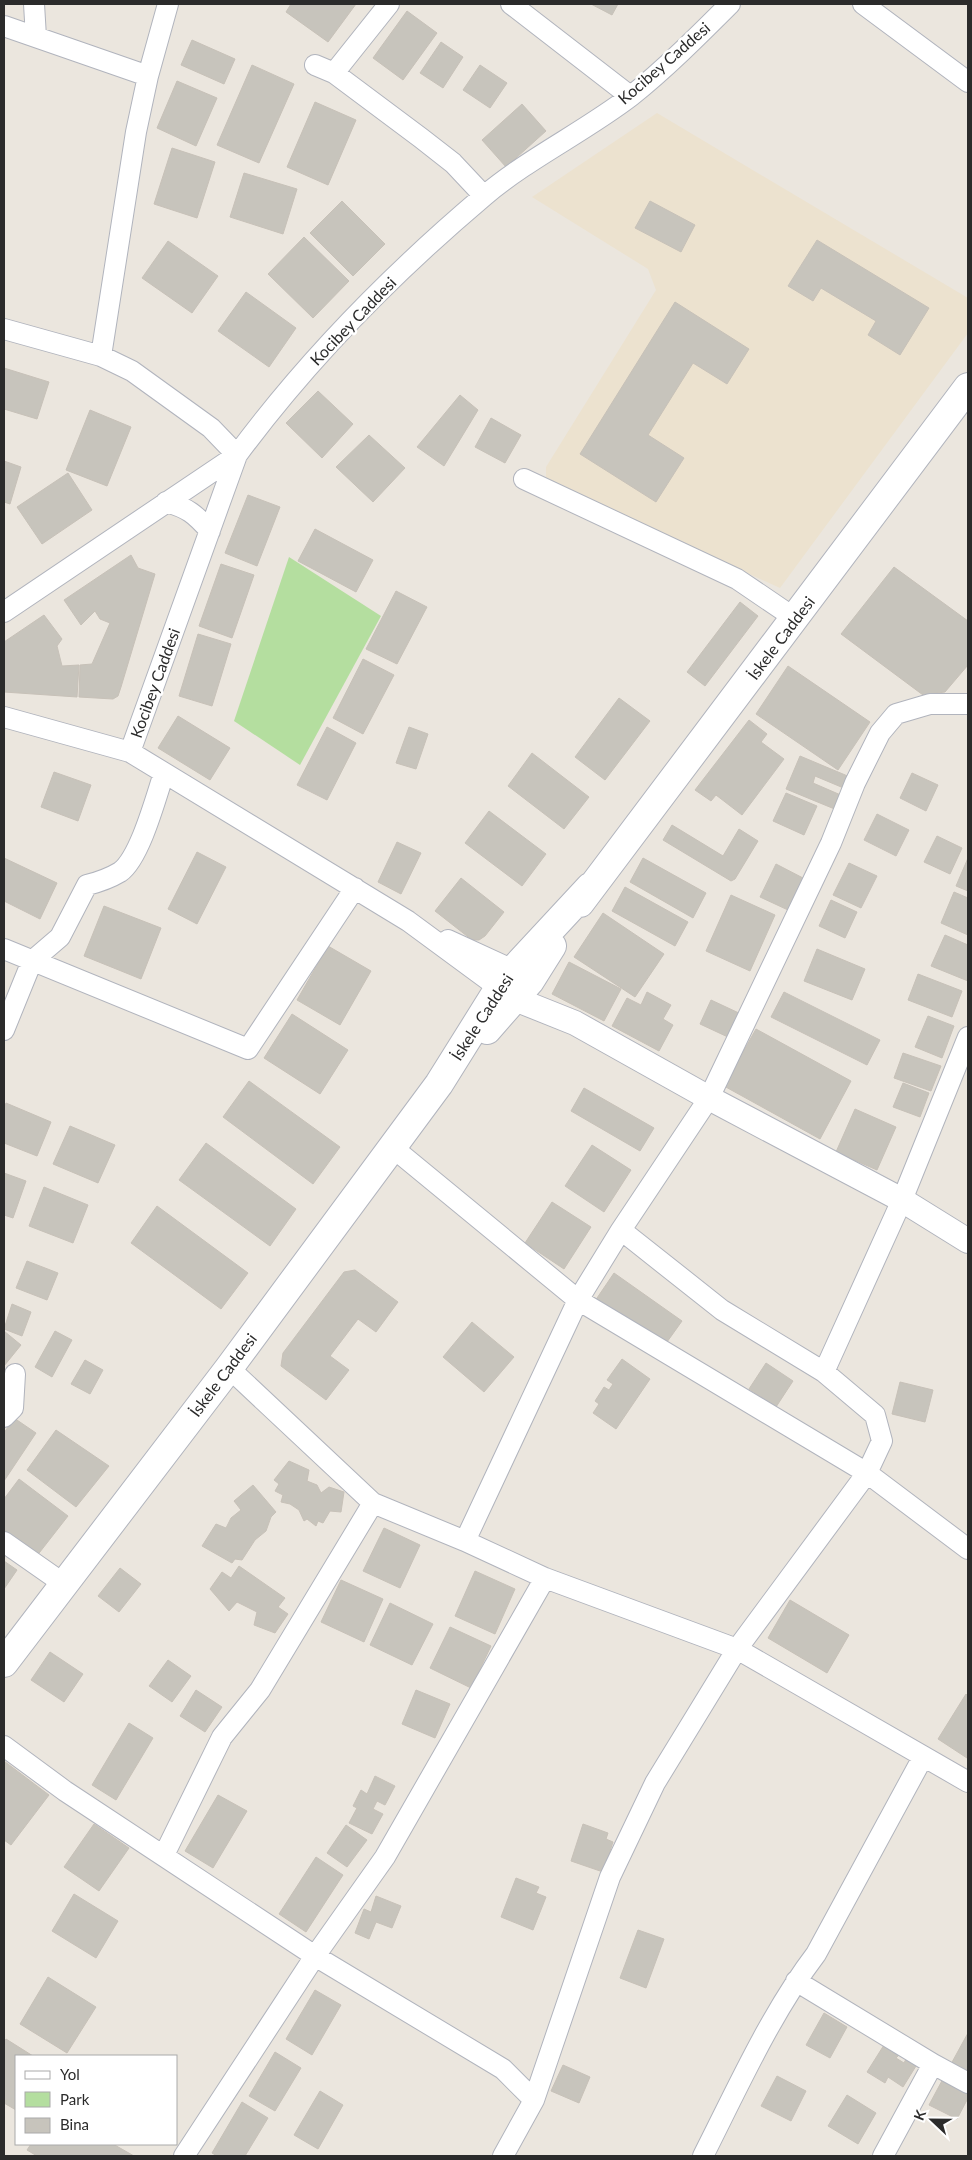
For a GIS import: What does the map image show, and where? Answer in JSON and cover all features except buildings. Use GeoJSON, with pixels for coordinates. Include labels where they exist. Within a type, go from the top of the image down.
{"type":"FeatureCollection","features":[{"type":"Feature","properties":{"kind":"main road","name":"İskele Caddesi"},"geometry":{"type":"LineString","coordinates":[[4,1663],[229,1368],[514,985],[796,619],[968,387]]}},
{"type":"Feature","properties":{"kind":"street"},"geometry":{"type":"LineString","coordinates":[[34,4],[36,37]]}},
{"type":"Feature","properties":{"kind":"street"},"geometry":{"type":"LineString","coordinates":[[101,356],[135,142],[148,76],[168,4]]}},
{"type":"Feature","properties":{"kind":"street"},"geometry":{"type":"LineString","coordinates":[[334,73],[389,4]]}},
{"type":"Feature","properties":{"kind":"street"},"geometry":{"type":"LineString","coordinates":[[511,4],[630,96]]}},
{"type":"Feature","properties":{"kind":"street","name":"Kocibey Caddesi"},"geometry":{"type":"LineString","coordinates":[[130,752],[237,455],[257,428],[329,344],[378,294],[484,196],[630,96],[730,4]]}},
{"type":"Feature","properties":{"kind":"street"},"geometry":{"type":"LineString","coordinates":[[863,4],[968,82]]}},
{"type":"Feature","properties":{"kind":"street"},"geometry":{"type":"LineString","coordinates":[[4,26],[148,76]]}},
{"type":"Feature","properties":{"kind":"street"},"geometry":{"type":"LineString","coordinates":[[315,65],[334,73],[453,163],[484,196]]}},
{"type":"Feature","properties":{"kind":"street"},"geometry":{"type":"LineString","coordinates":[[4,329],[101,356],[132,371],[211,428],[237,455],[4,612]]}},
{"type":"Feature","properties":{"kind":"street"},"geometry":{"type":"LineString","coordinates":[[524,479],[736,580],[796,619]]}},
{"type":"Feature","properties":{"kind":"street"},"geometry":{"type":"LineString","coordinates":[[166,502],[184,507],[196,515],[210,531]]}},
{"type":"Feature","properties":{"kind":"street"},"geometry":{"type":"LineString","coordinates":[[465,1540],[578,1300],[621,1230],[709,1098],[831,843],[855,783],[880,733],[896,714],[930,704],[968,704]]}},
{"type":"Feature","properties":{"kind":"street"},"geometry":{"type":"LineString","coordinates":[[4,717],[130,752],[575,1023],[709,1098],[902,1200],[968,1241]]}},
{"type":"Feature","properties":{"kind":"street"},"geometry":{"type":"LineString","coordinates":[[4,1030],[32,961],[60,937],[88,885],[104,880],[121,871],[135,853],[164,773]]}},
{"type":"Feature","properties":{"kind":"street"},"geometry":{"type":"LineString","coordinates":[[4,949],[248,1050],[355,888]]}},
{"type":"Feature","properties":{"kind":"street"},"geometry":{"type":"LineString","coordinates":[[824,1372],[902,1200],[968,1037]]}},
{"type":"Feature","properties":{"kind":"street"},"geometry":{"type":"LineString","coordinates":[[403,1156],[578,1300],[867,1473],[968,1549]]}},
{"type":"Feature","properties":{"kind":"street"},"geometry":{"type":"LineString","coordinates":[[503,2156],[534,2100],[610,1877],[655,1783],[737,1649],[867,1473],[882,1441],[875,1415],[824,1372],[722,1310],[621,1230]]}},
{"type":"Feature","properties":{"kind":"street"},"geometry":{"type":"LineString","coordinates":[[229,1368],[373,1503],[465,1540],[545,1578],[737,1649],[968,1782]]}},
{"type":"Feature","properties":{"kind":"street"},"geometry":{"type":"LineString","coordinates":[[4,1417],[13,1408],[15,1374]]}},
{"type":"Feature","properties":{"kind":"street"},"geometry":{"type":"LineString","coordinates":[[164,1855],[222,1737],[260,1690],[373,1503]]}},
{"type":"Feature","properties":{"kind":"street"},"geometry":{"type":"LineString","coordinates":[[4,1542],[64,1584]]}},
{"type":"Feature","properties":{"kind":"street"},"geometry":{"type":"LineString","coordinates":[[184,2156],[315,1956],[385,1857],[545,1578]]}},
{"type":"Feature","properties":{"kind":"street"},"geometry":{"type":"LineString","coordinates":[[4,1746],[66,1791],[315,1956],[503,2070],[534,2100]]}},
{"type":"Feature","properties":{"kind":"street"},"geometry":{"type":"LineString","coordinates":[[703,2156],[796,1981],[816,1954],[923,1757]]}},
{"type":"Feature","properties":{"kind":"street"},"geometry":{"type":"LineString","coordinates":[[796,1981],[933,2064],[968,2083]]}},
{"type":"Feature","properties":{"kind":"street"},"geometry":{"type":"LineString","coordinates":[[883,2156],[933,2064]]}},
{"type":"Feature","properties":{"kind":"shaded area"},"geometry":{"type":"Polygon","coordinates":[[[657,113],[968,298],[968,333],[780,588],[546,481],[546,467],[656,290],[648,269],[532,197],[657,113]]]}},
{"type":"Feature","properties":{"kind":"green space"},"geometry":{"type":"Polygon","coordinates":[[[289,557],[381,616],[300,765],[234,721],[289,557]]]}}]}
